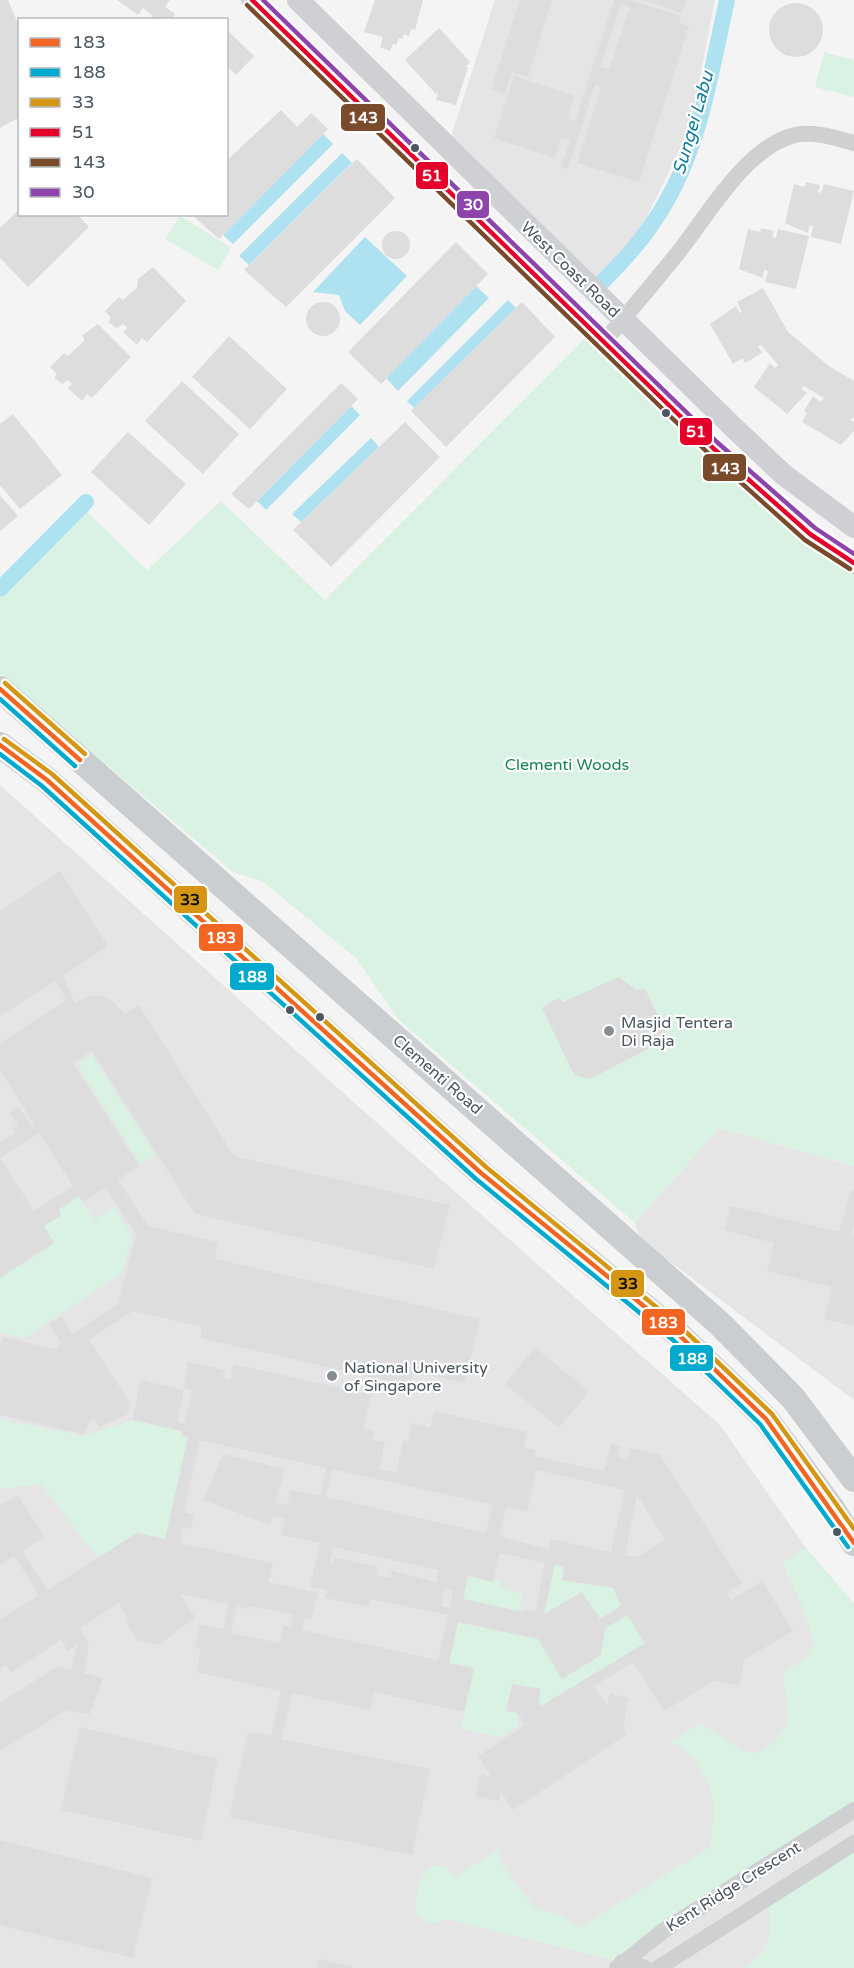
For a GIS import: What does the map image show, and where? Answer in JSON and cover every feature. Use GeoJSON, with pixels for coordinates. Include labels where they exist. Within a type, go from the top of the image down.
{"type":"FeatureCollection","features":[{"type":"Feature","properties":{"kind":"main road","name":"West Coast Road"},"geometry":{"type":"LineString","coordinates":[[252,0],[603,343],[764,495],[810,534],[854,563]]}},
{"type":"Feature","properties":{"kind":"main road","name":"West Coast Road"},"geometry":{"type":"LineString","coordinates":[[298,0],[622,320],[784,476],[854,527]]}},
{"type":"Feature","properties":{"kind":"main road","name":"Clementi Road"},"geometry":{"type":"LineString","coordinates":[[0,690],[720,1324],[793,1398],[854,1479]]}},
{"type":"Feature","properties":{"kind":"main road"},"geometry":{"type":"LineString","coordinates":[[0,745],[47,780],[481,1173],[678,1334],[766,1419],[833,1510],[854,1543]]}},
{"type":"Feature","properties":{"kind":"main road"},"geometry":{"type":"LineString","coordinates":[[0,759],[27,769],[47,780]]}},
{"type":"Feature","properties":{"kind":"street"},"geometry":{"type":"LineString","coordinates":[[603,343],[677,254],[725,186],[772,145],[796,135],[821,135],[854,143]]}},
{"type":"Feature","properties":{"kind":"street","name":"Kent Ridge Crescent"},"geometry":{"type":"LineString","coordinates":[[619,1965],[694,1911],[854,1810]]}},
{"type":"Feature","properties":{"kind":"street","name":"Kent Ridge Crescent"},"geometry":{"type":"LineString","coordinates":[[658,1968],[854,1843]]}},
{"type":"Feature","properties":{"kind":"street"},"geometry":{"type":"LineString","coordinates":[[713,1899],[715,1912],[727,1922]]}},
{"type":"Feature","properties":{"kind":"street"},"geometry":{"type":"LineString","coordinates":[[694,1911],[703,1920],[705,1936]]}},
{"type":"Feature","properties":{"kind":"street"},"geometry":{"type":"LineString","coordinates":[[619,1965],[645,1968]]}},
{"type":"Feature","properties":{"kind":"shaded area"},"geometry":{"type":"Polygon","coordinates":[[[495,0],[715,0],[690,128],[638,235],[597,282],[449,143],[495,0]]]}},
{"type":"Feature","properties":{"kind":"shaded area","name":"National University of Singapore"},"geometry":{"type":"Polygon","coordinates":[[[0,785],[359,1107],[720,1425],[806,1548],[854,1604],[854,1968],[0,1968],[0,785]]]}},
{"type":"Feature","properties":{"kind":"shaded area"},"geometry":{"type":"Polygon","coordinates":[[[719,1128],[854,1166],[854,1400],[641,1240],[635,1223],[719,1128]]]}},
{"type":"Feature","properties":{"kind":"green space"},"geometry":{"type":"Polygon","coordinates":[[[824,52],[854,60],[854,97],[815,87],[824,52]]]}},
{"type":"Feature","properties":{"kind":"green space"},"geometry":{"type":"Polygon","coordinates":[[[180,216],[231,248],[218,270],[165,239],[180,216]]]}},
{"type":"Feature","properties":{"kind":"green space","name":"Clementi Woods"},"geometry":{"type":"Polygon","coordinates":[[[589,334],[854,570],[854,1166],[719,1128],[635,1223],[398,1019],[356,958],[262,881],[233,872],[0,674],[0,599],[85,510],[147,570],[221,501],[325,600],[589,334]]]}},
{"type":"Feature","properties":{"kind":"green space"},"geometry":{"type":"Polygon","coordinates":[[[92,1055],[155,1155],[141,1165],[77,1064],[92,1055]]]}},
{"type":"Feature","properties":{"kind":"green space"},"geometry":{"type":"Polygon","coordinates":[[[79,1196],[95,1220],[114,1207],[132,1235],[122,1273],[25,1338],[0,1332],[0,1278],[54,1243],[44,1226],[61,1215],[58,1210],[79,1196]]]}},
{"type":"Feature","properties":{"kind":"green space"},"geometry":{"type":"Polygon","coordinates":[[[0,1419],[84,1436],[132,1420],[182,1431],[181,1436],[188,1437],[165,1539],[137,1533],[98,1558],[41,1484],[0,1489],[0,1419]]]}},
{"type":"Feature","properties":{"kind":"green space"},"geometry":{"type":"Polygon","coordinates":[[[806,1548],[854,1604],[854,1810],[622,1962],[444,1919],[435,1923],[421,1920],[415,1912],[418,1892],[421,1880],[433,1865],[447,1868],[453,1878],[499,1849],[500,1862],[534,1907],[559,1915],[579,1928],[710,1847],[714,1805],[710,1788],[690,1754],[671,1742],[701,1723],[743,1751],[754,1754],[774,1743],[789,1723],[783,1672],[807,1656],[812,1648],[812,1640],[811,1630],[802,1606],[782,1563],[806,1548]]]}},
{"type":"Feature","properties":{"kind":"green space"},"geometry":{"type":"Polygon","coordinates":[[[555,1564],[564,1566],[562,1580],[613,1588],[621,1606],[600,1619],[582,1592],[544,1614],[555,1564]]]}},
{"type":"Feature","properties":{"kind":"green space"},"geometry":{"type":"Polygon","coordinates":[[[468,1576],[501,1581],[499,1587],[522,1594],[519,1611],[463,1599],[468,1576]]]}},
{"type":"Feature","properties":{"kind":"green space"},"geometry":{"type":"Polygon","coordinates":[[[627,1615],[645,1643],[543,1709],[538,1702],[540,1689],[512,1684],[506,1711],[518,1713],[518,1725],[501,1737],[461,1729],[474,1668],[449,1663],[458,1622],[538,1639],[562,1678],[601,1655],[605,1629],[627,1615]]]}},
{"type":"Feature","properties":{"kind":"green space"},"geometry":{"type":"Polygon","coordinates":[[[854,1843],[854,1968],[746,1968],[762,1952],[769,1937],[770,1919],[766,1898],[854,1843]]]}},
{"type":"Feature","properties":{"kind":"water"},"geometry":{"type":"Polygon","coordinates":[[[323,134],[333,144],[233,244],[223,235],[323,134]]]}},
{"type":"Feature","properties":{"kind":"water"},"geometry":{"type":"Polygon","coordinates":[[[342,153],[352,163],[249,265],[239,256],[342,153]]]}},
{"type":"Feature","properties":{"kind":"water"},"geometry":{"type":"Polygon","coordinates":[[[365,237],[407,276],[360,325],[345,311],[339,295],[313,292],[365,237]]]}},
{"type":"Feature","properties":{"kind":"water"},"geometry":{"type":"Polygon","coordinates":[[[476,286],[489,298],[398,391],[386,378],[476,286]]]}},
{"type":"Feature","properties":{"kind":"water"},"geometry":{"type":"Polygon","coordinates":[[[508,300],[516,308],[414,408],[407,401],[508,300]]]}},
{"type":"Feature","properties":{"kind":"water"},"geometry":{"type":"Polygon","coordinates":[[[351,406],[360,415],[266,510],[257,501],[351,406]]]}},
{"type":"Feature","properties":{"kind":"water"},"geometry":{"type":"Polygon","coordinates":[[[371,438],[379,447],[301,522],[292,514],[371,438]]]}},
{"type":"Feature","properties":{"kind":"building"},"geometry":{"type":"Polygon","coordinates":[[[0,0],[8,0],[18,23],[18,118],[0,128],[0,0]]]}},
{"type":"Feature","properties":{"kind":"building"},"geometry":{"type":"Polygon","coordinates":[[[117,0],[170,0],[165,7],[175,14],[173,18],[152,18],[153,16],[143,8],[138,15],[117,0]]]}},
{"type":"Feature","properties":{"kind":"building"},"geometry":{"type":"Polygon","coordinates":[[[375,0],[423,0],[415,30],[411,29],[409,36],[404,34],[402,39],[399,38],[390,51],[380,47],[383,37],[364,32],[375,0]]]}},
{"type":"Feature","properties":{"kind":"building"},"geometry":{"type":"Polygon","coordinates":[[[520,0],[552,0],[528,77],[512,72],[505,94],[491,90],[520,0]]]}},
{"type":"Feature","properties":{"kind":"building"},"geometry":{"type":"Polygon","coordinates":[[[614,0],[630,0],[681,16],[679,23],[689,26],[639,182],[577,163],[601,87],[595,85],[568,169],[561,167],[570,141],[561,138],[555,158],[494,138],[514,76],[575,96],[567,119],[575,121],[614,0]],[[621,4],[600,67],[609,70],[630,7],[621,4]]]}},
{"type":"Feature","properties":{"kind":"building"},"geometry":{"type":"Polygon","coordinates":[[[644,0],[687,0],[682,13],[644,0]]]}},
{"type":"Feature","properties":{"kind":"building"},"geometry":{"type":"Polygon","coordinates":[[[791,3],[801,3],[811,7],[819,15],[823,30],[819,45],[811,53],[801,57],[791,57],[781,53],[773,45],[769,35],[769,25],[773,15],[781,7],[791,3]]]}},
{"type":"Feature","properties":{"kind":"building"},"geometry":{"type":"Polygon","coordinates":[[[439,28],[470,62],[465,67],[468,67],[456,105],[436,100],[438,91],[436,94],[405,60],[439,28]]]}},
{"type":"Feature","properties":{"kind":"building"},"geometry":{"type":"Polygon","coordinates":[[[228,31],[254,56],[236,75],[228,67],[228,31]]]}},
{"type":"Feature","properties":{"kind":"building"},"geometry":{"type":"Polygon","coordinates":[[[281,110],[297,127],[311,113],[328,129],[219,239],[193,216],[228,216],[228,159],[281,110]]]}},
{"type":"Feature","properties":{"kind":"building"},"geometry":{"type":"Polygon","coordinates":[[[357,159],[395,198],[286,307],[244,270],[357,159]]]}},
{"type":"Feature","properties":{"kind":"building"},"geometry":{"type":"Polygon","coordinates":[[[806,182],[820,185],[818,192],[821,193],[824,184],[854,191],[841,244],[811,237],[813,226],[810,225],[808,233],[785,223],[794,184],[805,187],[806,182]]]}},
{"type":"Feature","properties":{"kind":"building"},"geometry":{"type":"Polygon","coordinates":[[[18,211],[18,216],[79,216],[89,227],[28,287],[0,258],[0,228],[18,211]]]}},
{"type":"Feature","properties":{"kind":"building"},"geometry":{"type":"Polygon","coordinates":[[[761,228],[774,231],[772,237],[776,238],[778,229],[809,236],[796,289],[765,282],[768,271],[764,270],[763,278],[739,269],[748,229],[760,232],[761,228]]]}},
{"type":"Feature","properties":{"kind":"building"},"geometry":{"type":"Polygon","coordinates":[[[396,231],[406,235],[410,245],[406,255],[396,259],[386,255],[382,245],[386,235],[396,231]]]}},
{"type":"Feature","properties":{"kind":"building"},"geometry":{"type":"Polygon","coordinates":[[[456,242],[488,274],[381,384],[348,352],[456,242]]]}},
{"type":"Feature","properties":{"kind":"building"},"geometry":{"type":"Polygon","coordinates":[[[153,267],[186,301],[147,342],[142,338],[137,345],[123,332],[127,328],[123,324],[117,328],[108,322],[111,318],[105,311],[119,297],[123,300],[137,288],[138,279],[153,267]]]}},
{"type":"Feature","properties":{"kind":"building"},"geometry":{"type":"Polygon","coordinates":[[[763,288],[788,332],[829,366],[854,381],[854,417],[850,420],[854,422],[854,431],[841,445],[802,422],[807,413],[804,411],[813,396],[821,402],[824,398],[804,386],[801,389],[807,393],[787,414],[754,387],[770,363],[775,368],[778,365],[761,345],[758,346],[762,353],[745,363],[743,358],[733,364],[710,324],[736,306],[740,313],[742,312],[737,302],[763,288]]]}},
{"type":"Feature","properties":{"kind":"building"},"geometry":{"type":"Polygon","coordinates":[[[323,302],[335,307],[340,319],[335,331],[323,336],[311,331],[306,319],[311,307],[323,302]]]}},
{"type":"Feature","properties":{"kind":"building"},"geometry":{"type":"Polygon","coordinates":[[[522,302],[555,337],[446,447],[411,411],[522,302]]]}},
{"type":"Feature","properties":{"kind":"building"},"geometry":{"type":"Polygon","coordinates":[[[98,324],[131,357],[92,398],[87,394],[82,401],[68,388],[72,384],[68,380],[62,384],[54,378],[57,374],[50,367],[64,353],[68,356],[84,341],[83,335],[98,324]]]}},
{"type":"Feature","properties":{"kind":"building"},"geometry":{"type":"Polygon","coordinates":[[[229,336],[287,389],[250,429],[192,377],[229,336]]]}},
{"type":"Feature","properties":{"kind":"building"},"geometry":{"type":"Polygon","coordinates":[[[182,381],[239,434],[203,474],[145,421],[182,381]]]}},
{"type":"Feature","properties":{"kind":"building"},"geometry":{"type":"Polygon","coordinates":[[[341,383],[358,399],[257,501],[249,509],[231,494],[341,383]]]}},
{"type":"Feature","properties":{"kind":"building"},"geometry":{"type":"Polygon","coordinates":[[[13,414],[62,475],[20,509],[0,485],[0,424],[13,414]]]}},
{"type":"Feature","properties":{"kind":"building"},"geometry":{"type":"Polygon","coordinates":[[[405,422],[440,457],[331,567],[293,530],[405,422]]]}},
{"type":"Feature","properties":{"kind":"building"},"geometry":{"type":"Polygon","coordinates":[[[128,432],[186,484],[149,525],[91,472],[128,432]]]}},
{"type":"Feature","properties":{"kind":"building"},"geometry":{"type":"Polygon","coordinates":[[[0,495],[18,516],[0,531],[0,495]]]}},
{"type":"Feature","properties":{"kind":"building"},"geometry":{"type":"Polygon","coordinates":[[[60,871],[108,946],[63,976],[75,1003],[89,996],[100,995],[110,999],[125,1014],[139,1005],[234,1156],[450,1205],[434,1269],[195,1214],[92,1051],[73,1063],[139,1166],[118,1180],[148,1226],[218,1242],[215,1259],[480,1319],[465,1383],[413,1372],[410,1386],[200,1338],[202,1327],[133,1311],[89,1340],[130,1403],[128,1414],[100,1427],[92,1418],[83,1434],[0,1415],[0,1348],[3,1337],[55,1349],[61,1343],[49,1324],[61,1316],[73,1334],[118,1304],[136,1234],[106,1188],[83,1202],[79,1196],[58,1210],[61,1215],[44,1226],[54,1243],[0,1278],[0,1158],[0,1142],[15,1133],[12,1129],[18,1125],[10,1113],[19,1107],[31,1126],[34,1124],[0,1070],[0,1043],[67,1000],[55,981],[0,1016],[0,911],[60,871]],[[39,1133],[0,1158],[34,1211],[73,1186],[39,1133]]]}},
{"type":"Feature","properties":{"kind":"building","name":"Masjid Tentera Di Raja"},"geometry":{"type":"Polygon","coordinates":[[[619,977],[636,990],[645,989],[669,1038],[590,1079],[574,1075],[542,1008],[559,997],[563,1002],[619,977]]]}},
{"type":"Feature","properties":{"kind":"building"},"geometry":{"type":"Polygon","coordinates":[[[851,1189],[854,1190],[854,1224],[851,1235],[854,1236],[854,1326],[824,1319],[832,1287],[767,1271],[774,1243],[724,1230],[730,1206],[839,1232],[851,1189]]]}},
{"type":"Feature","properties":{"kind":"building"},"geometry":{"type":"Polygon","coordinates":[[[535,1347],[589,1392],[559,1428],[505,1384],[535,1347]]]}},
{"type":"Feature","properties":{"kind":"building"},"geometry":{"type":"Polygon","coordinates":[[[188,1362],[225,1370],[223,1378],[230,1379],[234,1364],[371,1395],[363,1428],[375,1431],[372,1440],[385,1442],[379,1469],[396,1473],[403,1440],[408,1441],[412,1423],[430,1427],[434,1411],[527,1432],[524,1448],[536,1450],[534,1456],[604,1471],[611,1444],[621,1446],[618,1457],[627,1460],[630,1448],[660,1455],[742,1583],[727,1593],[731,1600],[762,1581],[793,1631],[744,1660],[739,1686],[714,1681],[664,1711],[633,1662],[594,1686],[607,1705],[610,1693],[629,1698],[623,1729],[626,1735],[513,1810],[501,1792],[498,1801],[475,1796],[481,1774],[491,1777],[478,1756],[525,1725],[518,1713],[506,1711],[512,1684],[541,1689],[538,1702],[541,1706],[645,1643],[627,1615],[605,1629],[601,1655],[562,1679],[538,1639],[458,1622],[449,1663],[474,1668],[464,1712],[374,1692],[370,1710],[292,1693],[282,1739],[430,1769],[412,1855],[229,1817],[248,1732],[271,1736],[281,1691],[196,1672],[201,1648],[195,1647],[200,1625],[223,1629],[229,1604],[180,1594],[195,1617],[159,1645],[137,1640],[125,1621],[128,1619],[119,1603],[80,1628],[89,1645],[84,1673],[103,1678],[90,1714],[65,1711],[0,1751],[0,1703],[58,1666],[71,1670],[77,1645],[68,1651],[61,1640],[10,1673],[6,1665],[0,1669],[0,1619],[39,1595],[14,1556],[0,1565],[0,1506],[18,1495],[44,1537],[22,1551],[47,1590],[137,1533],[165,1539],[188,1437],[181,1436],[182,1431],[132,1420],[141,1380],[184,1390],[177,1422],[184,1424],[192,1390],[183,1388],[188,1362]],[[200,1440],[184,1512],[194,1515],[191,1529],[183,1527],[180,1543],[273,1563],[268,1582],[318,1593],[311,1619],[305,1618],[302,1630],[438,1660],[448,1615],[371,1599],[369,1607],[325,1598],[327,1590],[310,1587],[320,1543],[281,1535],[285,1519],[272,1517],[270,1525],[203,1500],[223,1454],[285,1469],[275,1503],[287,1505],[291,1490],[320,1496],[326,1468],[200,1440]],[[332,1469],[326,1497],[486,1533],[493,1505],[332,1469]],[[537,1470],[527,1512],[506,1507],[499,1536],[548,1549],[550,1539],[611,1552],[625,1490],[537,1470]],[[637,1495],[625,1555],[638,1557],[665,1539],[637,1495]],[[333,1547],[330,1563],[332,1564],[334,1557],[378,1567],[376,1575],[390,1578],[392,1571],[436,1582],[438,1570],[333,1547]],[[500,1553],[493,1582],[468,1576],[463,1599],[523,1612],[524,1609],[535,1612],[545,1563],[500,1553]],[[555,1564],[544,1614],[582,1592],[600,1619],[621,1606],[613,1588],[562,1580],[564,1566],[555,1564]],[[445,1589],[441,1606],[450,1608],[453,1591],[445,1589]],[[237,1606],[231,1633],[280,1643],[284,1625],[290,1627],[293,1615],[250,1606],[249,1609],[237,1606]]]}},
{"type":"Feature","properties":{"kind":"building"},"geometry":{"type":"Polygon","coordinates":[[[80,1727],[218,1759],[201,1841],[61,1810],[80,1727]]]}},
{"type":"Feature","properties":{"kind":"building"},"geometry":{"type":"Polygon","coordinates":[[[0,1840],[153,1878],[133,1958],[0,1925],[0,1840]]]}},
{"type":"Feature","properties":{"kind":"building"},"geometry":{"type":"Polygon","coordinates":[[[319,1959],[352,1967],[352,1968],[317,1968],[319,1959]]]}},
{"type":"Feature","properties":{"kind":"waterway","name":"Sungei Labu"},"geometry":{"type":"LineString","coordinates":[[593,291],[642,238],[659,214],[678,179],[704,104],[727,0]]}},
{"type":"Feature","properties":{"kind":"waterway"},"geometry":{"type":"LineString","coordinates":[[0,589],[86,502]]}},
{"type":"Feature","properties":{"kind":"transit line","name":"51"},"geometry":{"type":"LineString","coordinates":[[252,0],[713,448],[810,534],[854,563]]}},
{"type":"Feature","properties":{"kind":"transit line","name":"30"},"geometry":{"type":"LineString","coordinates":[[263,0],[718,443],[815,528],[854,554]]}},
{"type":"Feature","properties":{"kind":"transit line","name":"143"},"geometry":{"type":"LineString","coordinates":[[247,5],[708,453],[805,540],[850,569]]}},
{"type":"Feature","properties":{"kind":"transit line","name":"33"},"geometry":{"type":"LineString","coordinates":[[5,683],[85,754]]}},
{"type":"Feature","properties":{"kind":"transit line","name":"183"},"geometry":{"type":"LineString","coordinates":[[0,689],[80,760]]}},
{"type":"Feature","properties":{"kind":"transit line","name":"188"},"geometry":{"type":"LineString","coordinates":[[0,699],[75,766]]}},
{"type":"Feature","properties":{"kind":"transit line","name":"33"},"geometry":{"type":"LineString","coordinates":[[4,739],[52,774],[486,1167],[683,1329],[772,1414],[854,1529]]}},
{"type":"Feature","properties":{"kind":"transit line","name":"183"},"geometry":{"type":"LineString","coordinates":[[0,745],[47,780],[481,1173],[678,1334],[766,1419],[854,1543]]}},
{"type":"Feature","properties":{"kind":"transit line","name":"188"},"geometry":{"type":"LineString","coordinates":[[0,754],[42,786],[476,1179],[673,1340],[760,1424],[848,1547]]}},
{"type":"Feature","properties":{"kind":"place","name":"Masjid Tentera Di Raja"},"geometry":{"type":"Point","coordinates":[609,1031]}},
{"type":"Feature","properties":{"kind":"place","name":"National University of Singapore"},"geometry":{"type":"Point","coordinates":[332,1376]}}]}
